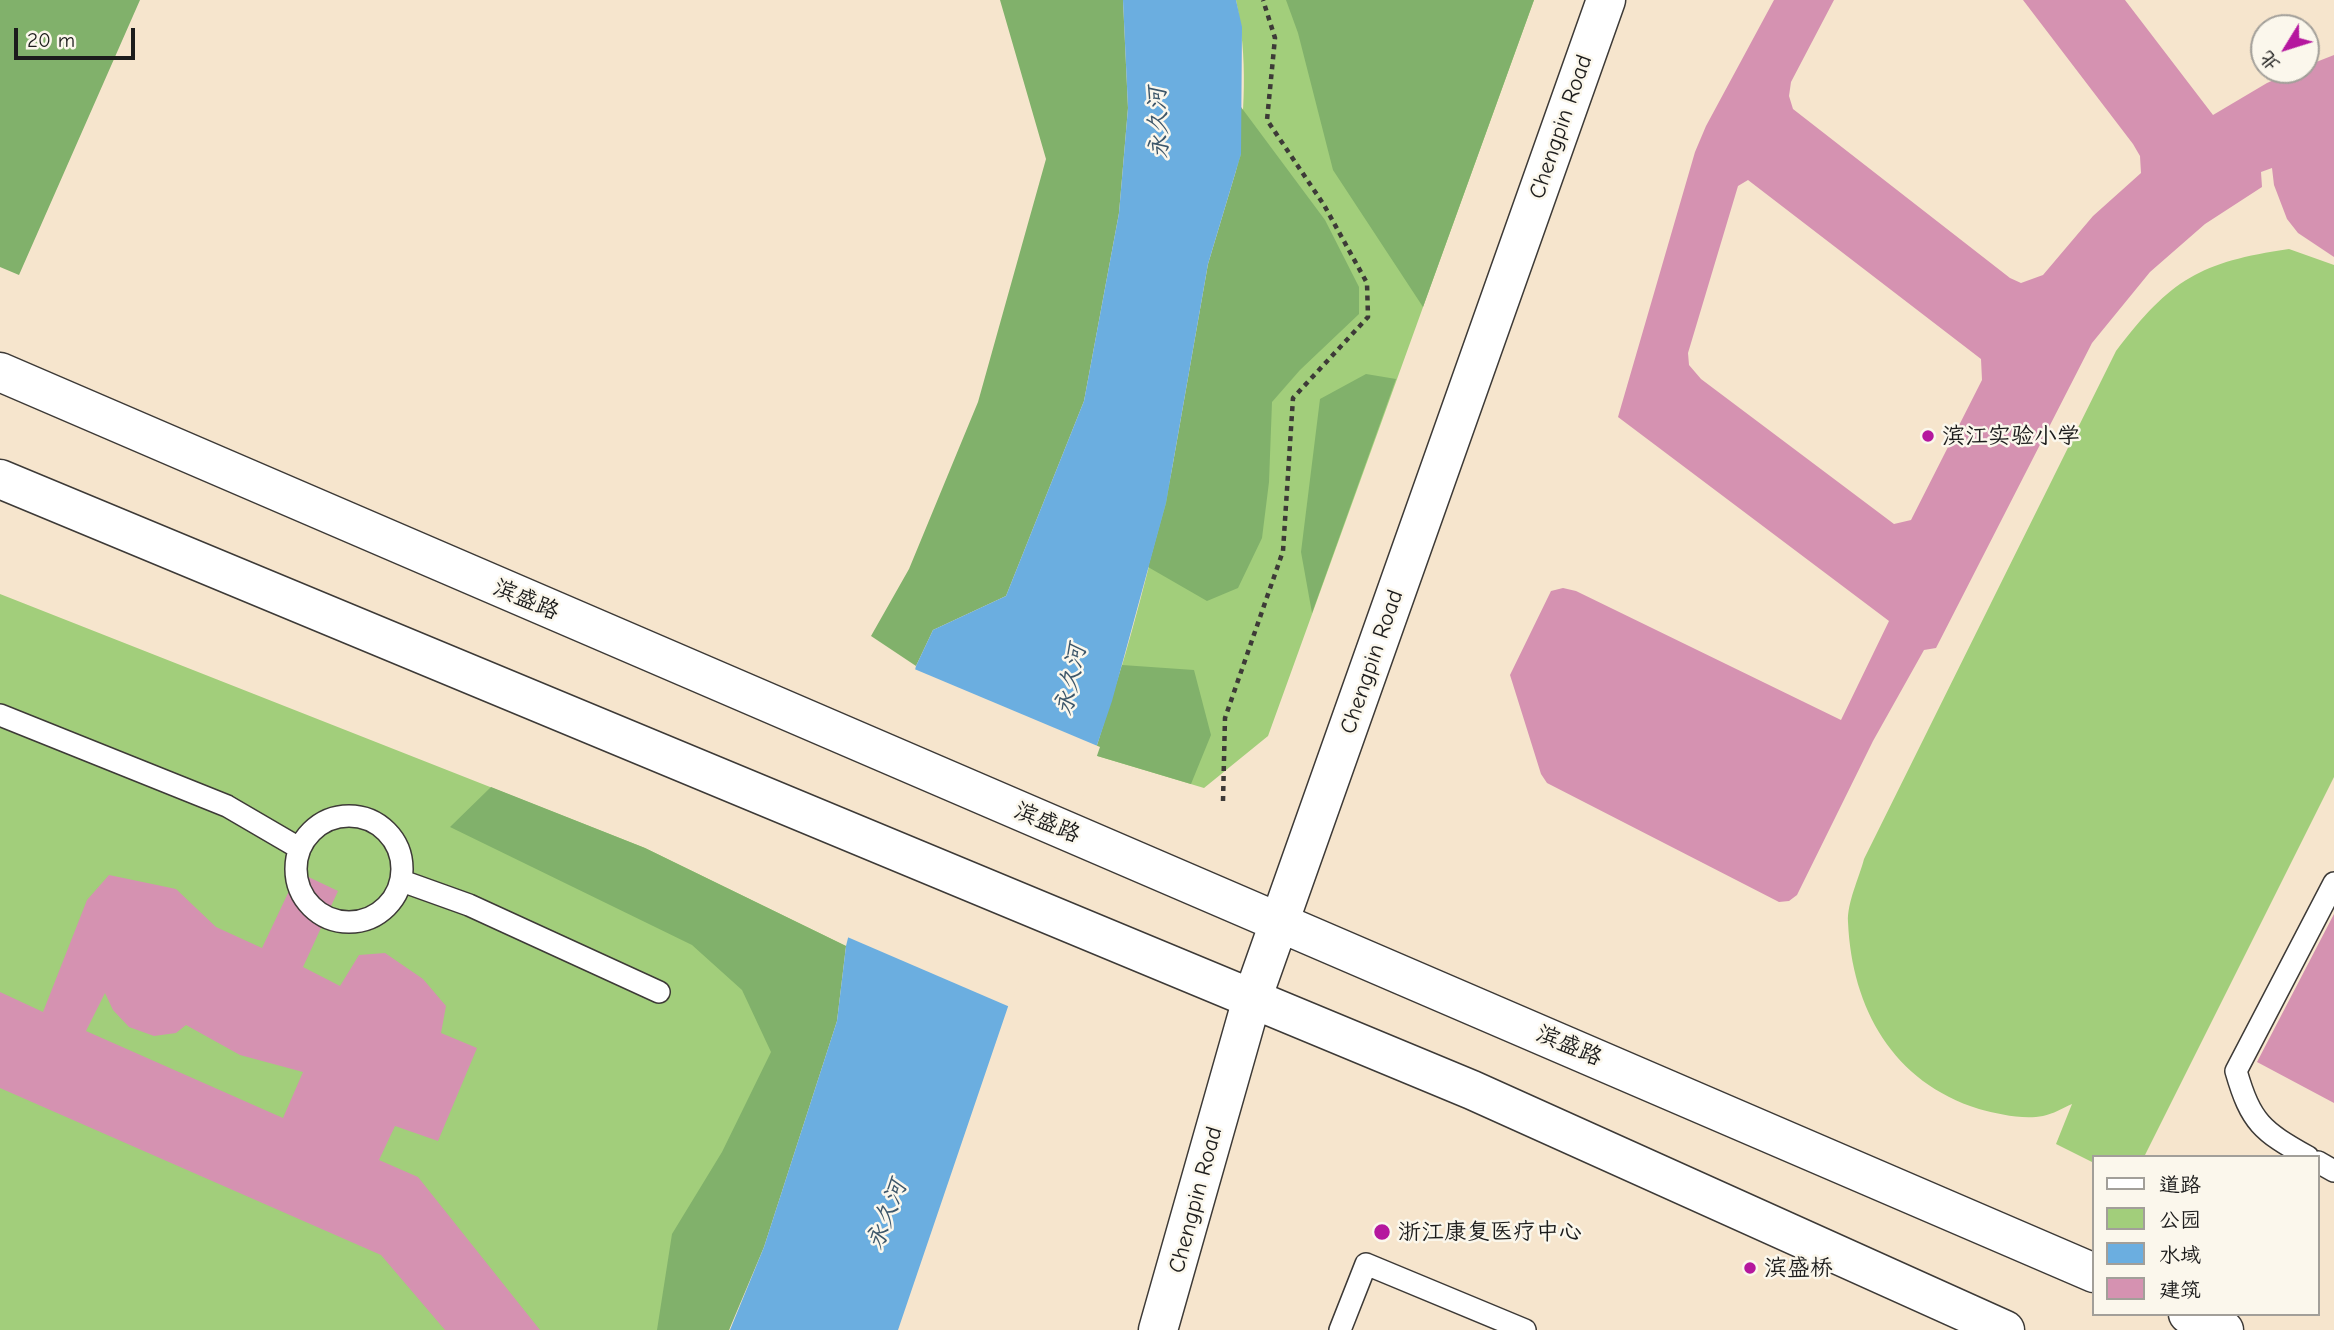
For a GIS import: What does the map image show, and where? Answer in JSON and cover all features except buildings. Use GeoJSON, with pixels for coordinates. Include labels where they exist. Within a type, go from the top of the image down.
{"type":"FeatureCollection","features":[{"type":"Feature","properties":{"kind":"main road","name":"Chengpin Road"},"geometry":{"type":"LineString","coordinates":[[1158,1330],[1252,999],[1606,0]]}},
{"type":"Feature","properties":{"kind":"main road","name":"滨盛路"},"geometry":{"type":"LineString","coordinates":[[0,372],[2092,1272]]}},
{"type":"Feature","properties":{"kind":"main road"},"geometry":{"type":"LineString","coordinates":[[0,479],[1472,1090],[2005,1330]]}},
{"type":"Feature","properties":{"kind":"main road"},"geometry":{"type":"LineString","coordinates":[[2192,1316],[2224,1330]]}},
{"type":"Feature","properties":{"kind":"lane"},"geometry":{"type":"LineString","coordinates":[[0,715],[227,806],[299,848]]}},
{"type":"Feature","properties":{"kind":"lane"},"geometry":{"type":"LineString","coordinates":[[354,815],[372,820],[396,842],[402,859],[402,881],[395,898],[385,909],[369,919],[354,923],[326,917],[311,906],[301,892],[295,867],[299,848],[313,828],[332,817],[354,815]]}},
{"type":"Feature","properties":{"kind":"lane"},"geometry":{"type":"LineString","coordinates":[[402,881],[469,905],[659,992]]}},
{"type":"Feature","properties":{"kind":"lane"},"geometry":{"type":"LineString","coordinates":[[2304,1155],[2266,1133],[2244,1099],[2236,1070],[2334,883]]}},
{"type":"Feature","properties":{"kind":"lane"},"geometry":{"type":"LineString","coordinates":[[1340,1330],[1366,1264],[1525,1330]]}},
{"type":"Feature","properties":{"kind":"path"},"geometry":{"type":"LineString","coordinates":[[1223,801],[1225,719],[1283,551],[1293,398],[1368,317],[1367,283],[1324,205],[1267,120],[1275,38],[1263,0]]}},
{"type":"Feature","properties":{"kind":"green space"},"geometry":{"type":"Polygon","coordinates":[[[0,0],[140,0],[19,275],[0,267],[0,0]]]}},
{"type":"Feature","properties":{"kind":"green space"},"geometry":{"type":"Polygon","coordinates":[[[1000,0],[1123,0],[1128,108],[1119,213],[1084,401],[1006,596],[933,630],[916,666],[871,636],[909,569],[978,402],[1046,159],[1000,0]]]}},
{"type":"Feature","properties":{"kind":"green space"},"geometry":{"type":"Polygon","coordinates":[[[1236,0],[1534,0],[1268,736],[1204,788],[1094,755],[1153,552],[1228,217],[1236,174],[1244,86],[1236,0]]]}},
{"type":"Feature","properties":{"kind":"green space"},"geometry":{"type":"Polygon","coordinates":[[[1286,0],[1534,0],[1423,307],[1333,170],[1298,33],[1286,0]]]}},
{"type":"Feature","properties":{"kind":"green space"},"geometry":{"type":"Polygon","coordinates":[[[1241,107],[1325,220],[1359,287],[1359,314],[1300,370],[1272,402],[1269,482],[1262,538],[1238,588],[1207,601],[1148,567],[1166,503],[1208,264],[1241,154],[1241,107]]]}},
{"type":"Feature","properties":{"kind":"green space"},"geometry":{"type":"Polygon","coordinates":[[[2289,249],[2334,265],[2334,777],[2145,1155],[2092,1155],[2092,1162],[2056,1144],[2072,1104],[2050,1114],[2035,1117],[1986,1111],[1949,1097],[1923,1081],[1901,1061],[1883,1038],[1858,984],[1851,954],[1849,907],[1864,859],[2116,351],[2154,307],[2190,278],[2232,260],[2289,249]]]}},
{"type":"Feature","properties":{"kind":"green space"},"geometry":{"type":"Polygon","coordinates":[[[1366,374],[1396,379],[1312,613],[1301,552],[1320,399],[1366,374]]]}},
{"type":"Feature","properties":{"kind":"green space"},"geometry":{"type":"Polygon","coordinates":[[[0,594],[645,848],[846,946],[729,1330],[0,1330],[0,594]]]}},
{"type":"Feature","properties":{"kind":"green space"},"geometry":{"type":"Polygon","coordinates":[[[1122,665],[1194,670],[1211,735],[1191,784],[1094,755],[1122,665]]]}},
{"type":"Feature","properties":{"kind":"green space"},"geometry":{"type":"Polygon","coordinates":[[[491,787],[645,848],[846,946],[837,1021],[764,1247],[729,1330],[657,1330],[672,1234],[722,1152],[771,1052],[742,990],[692,945],[450,827],[491,787]]]}},
{"type":"Feature","properties":{"kind":"water","name":"永久河"},"geometry":{"type":"Polygon","coordinates":[[[1123,0],[1236,0],[1242,27],[1241,154],[1208,264],[1166,503],[1112,701],[898,1330],[730,1330],[764,1247],[837,1021],[846,946],[916,666],[933,630],[1006,596],[1084,401],[1119,213],[1128,108],[1123,0]]]}},
{"type":"Feature","properties":{"kind":"pier"},"geometry":{"type":"Polygon","coordinates":[[[912,668],[1100,747],[1010,1007],[845,936],[912,668]]]}},
{"type":"Feature","properties":{"kind":"place","name":"滨江实验小学"},"geometry":{"type":"Point","coordinates":[1928,436]}},
{"type":"Feature","properties":{"kind":"place","name":"浙江康复医疗中心"},"geometry":{"type":"Point","coordinates":[1382,1232]}},
{"type":"Feature","properties":{"kind":"place","name":"滨盛桥"},"geometry":{"type":"Point","coordinates":[1750,1268]}}]}
